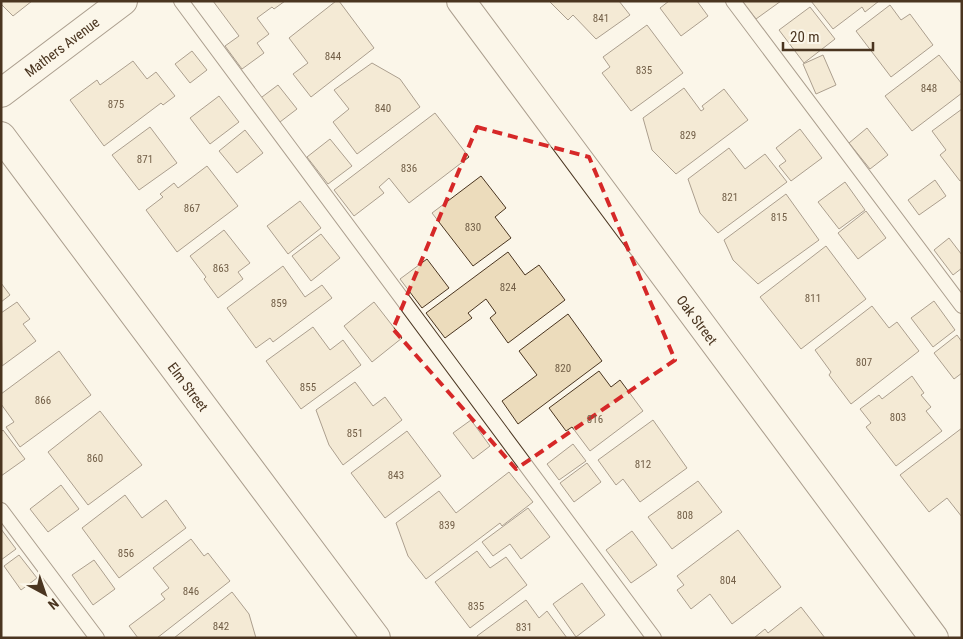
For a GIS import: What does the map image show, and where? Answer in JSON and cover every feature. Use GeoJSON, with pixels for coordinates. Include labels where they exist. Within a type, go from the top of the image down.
{"type":"FeatureCollection","features":[{"type":"Feature","properties":{"kind":"street","name":"Mathers Avenue"},"geometry":{"type":"LineString","coordinates":[[1,93],[123,1]]}},
{"type":"Feature","properties":{"kind":"street","name":"Oak Street"},"geometry":{"type":"LineString","coordinates":[[461,1],[934,638]]}},
{"type":"Feature","properties":{"kind":"street","name":"Elm Street"},"geometry":{"type":"LineString","coordinates":[[1,136],[376,638]]}},
{"type":"Feature","properties":{"kind":"lane"},"geometry":{"type":"LineString","coordinates":[[181,1],[654,638]]}},
{"type":"Feature","properties":{"kind":"lane"},"geometry":{"type":"LineString","coordinates":[[733,1],[962,306]]}},
{"type":"Feature","properties":{"kind":"lane"},"geometry":{"type":"LineString","coordinates":[[1,510],[97,638]]}},
{"type":"Feature","properties":{"kind":"highlighted area"},"geometry":{"type":"Polygon","coordinates":[[[477,127],[589,157],[675,360],[516,469],[393,329],[477,127]]]}},
{"type":"Feature","properties":{"kind":"building"},"geometry":{"type":"Polygon","coordinates":[[[1,1],[32,1],[13,16],[1,4],[1,1]]]}},
{"type":"Feature","properties":{"kind":"building"},"geometry":{"type":"Polygon","coordinates":[[[213,1],[285,1],[274,9],[272,7],[257,18],[269,34],[257,43],[264,53],[242,69],[225,46],[239,36],[213,1]]]}},
{"type":"Feature","properties":{"kind":"building"},"geometry":{"type":"Polygon","coordinates":[[[336,1],[339,1],[374,48],[311,97],[293,74],[308,63],[289,38],[336,1]]]}},
{"type":"Feature","properties":{"kind":"building"},"geometry":{"type":"Polygon","coordinates":[[[549,1],[619,1],[630,15],[596,39],[573,15],[568,20],[549,1]]]}},
{"type":"Feature","properties":{"kind":"building"},"geometry":{"type":"Polygon","coordinates":[[[669,1],[697,1],[708,16],[681,36],[660,8],[669,1]]]}},
{"type":"Feature","properties":{"kind":"building"},"geometry":{"type":"Polygon","coordinates":[[[742,1],[781,1],[756,19],[742,1]]]}},
{"type":"Feature","properties":{"kind":"building"},"geometry":{"type":"Polygon","coordinates":[[[811,1],[879,1],[865,12],[862,7],[833,29],[811,1]]]}},
{"type":"Feature","properties":{"kind":"building"},"geometry":{"type":"Polygon","coordinates":[[[890,5],[901,20],[910,14],[933,45],[891,77],[856,31],[890,5]]]}},
{"type":"Feature","properties":{"kind":"building"},"geometry":{"type":"Polygon","coordinates":[[[810,7],[835,39],[804,63],[779,30],[810,7]]]}},
{"type":"Feature","properties":{"kind":"building"},"geometry":{"type":"Polygon","coordinates":[[[647,25],[683,73],[631,111],[602,73],[610,67],[603,57],[647,25]]]}},
{"type":"Feature","properties":{"kind":"building"},"geometry":{"type":"Polygon","coordinates":[[[192,51],[207,70],[190,83],[175,64],[192,51]]]}},
{"type":"Feature","properties":{"kind":"building"},"geometry":{"type":"Polygon","coordinates":[[[823,55],[836,85],[816,94],[803,64],[823,55]]]}},
{"type":"Feature","properties":{"kind":"building"},"geometry":{"type":"Polygon","coordinates":[[[939,55],[962,84],[962,93],[912,131],[885,96],[939,55]]]}},
{"type":"Feature","properties":{"kind":"building"},"geometry":{"type":"Polygon","coordinates":[[[133,61],[147,79],[156,72],[175,96],[163,105],[161,103],[104,146],[70,100],[97,80],[100,85],[133,61]]]}},
{"type":"Feature","properties":{"kind":"building"},"geometry":{"type":"Polygon","coordinates":[[[372,63],[400,79],[420,107],[357,154],[333,122],[349,109],[334,90],[372,63]]]}},
{"type":"Feature","properties":{"kind":"building"},"geometry":{"type":"Polygon","coordinates":[[[278,85],[297,109],[276,125],[258,100],[278,85]]]}},
{"type":"Feature","properties":{"kind":"building"},"geometry":{"type":"Polygon","coordinates":[[[684,88],[701,111],[704,109],[702,106],[724,89],[748,120],[676,174],[652,150],[643,118],[684,88]]]}},
{"type":"Feature","properties":{"kind":"building"},"geometry":{"type":"Polygon","coordinates":[[[219,96],[239,122],[210,144],[190,118],[219,96]]]}},
{"type":"Feature","properties":{"kind":"building"},"geometry":{"type":"Polygon","coordinates":[[[962,109],[962,180],[960,181],[940,155],[946,150],[932,131],[962,109]]]}},
{"type":"Feature","properties":{"kind":"building"},"geometry":{"type":"Polygon","coordinates":[[[435,113],[469,157],[409,203],[389,178],[379,187],[384,193],[354,216],[334,190],[435,113]]]}},
{"type":"Feature","properties":{"kind":"building"},"geometry":{"type":"Polygon","coordinates":[[[150,127],[177,163],[139,190],[112,155],[150,127]]]}},
{"type":"Feature","properties":{"kind":"building"},"geometry":{"type":"Polygon","coordinates":[[[867,128],[888,155],[870,169],[849,143],[867,128]]]}},
{"type":"Feature","properties":{"kind":"building"},"geometry":{"type":"Polygon","coordinates":[[[800,129],[822,158],[791,181],[779,166],[786,161],[776,148],[800,129]]]}},
{"type":"Feature","properties":{"kind":"building"},"geometry":{"type":"Polygon","coordinates":[[[245,130],[263,153],[237,173],[219,151],[245,130]]]}},
{"type":"Feature","properties":{"kind":"building"},"geometry":{"type":"Polygon","coordinates":[[[330,139],[352,166],[328,184],[307,157],[330,139]]]}},
{"type":"Feature","properties":{"kind":"building"},"geometry":{"type":"Polygon","coordinates":[[[729,148],[745,169],[765,154],[787,182],[718,233],[700,213],[688,179],[729,148]]]}},
{"type":"Feature","properties":{"kind":"building"},"geometry":{"type":"Polygon","coordinates":[[[207,166],[238,206],[177,252],[146,210],[163,197],[160,194],[174,183],[178,188],[207,166]]]}},
{"type":"Feature","properties":{"kind":"building"},"geometry":{"type":"Polygon","coordinates":[[[481,176],[506,208],[495,217],[511,238],[473,266],[432,213],[481,176]]]}},
{"type":"Feature","properties":{"kind":"building"},"geometry":{"type":"Polygon","coordinates":[[[935,180],[946,196],[919,215],[908,200],[935,180]]]}},
{"type":"Feature","properties":{"kind":"building"},"geometry":{"type":"Polygon","coordinates":[[[845,182],[865,210],[839,229],[818,202],[845,182]]]}},
{"type":"Feature","properties":{"kind":"building"},"geometry":{"type":"Polygon","coordinates":[[[786,194],[819,240],[758,284],[733,260],[724,240],[786,194]]]}},
{"type":"Feature","properties":{"kind":"building"},"geometry":{"type":"Polygon","coordinates":[[[300,201],[321,228],[288,254],[267,226],[300,201]]]}},
{"type":"Feature","properties":{"kind":"building"},"geometry":{"type":"Polygon","coordinates":[[[866,211],[886,238],[858,259],[838,233],[866,211]]]}},
{"type":"Feature","properties":{"kind":"building"},"geometry":{"type":"Polygon","coordinates":[[[224,230],[250,263],[238,272],[243,279],[218,298],[204,279],[206,277],[190,256],[224,230]]]}},
{"type":"Feature","properties":{"kind":"building"},"geometry":{"type":"Polygon","coordinates":[[[321,234],[340,258],[311,281],[292,256],[321,234]]]}},
{"type":"Feature","properties":{"kind":"building"},"geometry":{"type":"Polygon","coordinates":[[[949,238],[962,255],[962,268],[953,275],[934,250],[949,238]]]}},
{"type":"Feature","properties":{"kind":"building"},"geometry":{"type":"Polygon","coordinates":[[[826,246],[866,299],[801,349],[760,297],[826,246]]]}},
{"type":"Feature","properties":{"kind":"building"},"geometry":{"type":"Polygon","coordinates":[[[508,252],[525,275],[539,265],[565,300],[508,343],[490,318],[496,313],[486,299],[468,313],[472,318],[445,338],[426,313],[508,252]]]}},
{"type":"Feature","properties":{"kind":"building"},"geometry":{"type":"Polygon","coordinates":[[[427,259],[449,288],[422,308],[400,279],[427,259]]]}},
{"type":"Feature","properties":{"kind":"building"},"geometry":{"type":"Polygon","coordinates":[[[283,266],[305,297],[322,285],[332,298],[273,342],[270,338],[256,348],[227,308],[283,266]]]}},
{"type":"Feature","properties":{"kind":"building"},"geometry":{"type":"Polygon","coordinates":[[[1,283],[10,295],[1,302],[1,283]]]}},
{"type":"Feature","properties":{"kind":"building"},"geometry":{"type":"Polygon","coordinates":[[[934,301],[955,330],[933,347],[911,318],[934,301]]]}},
{"type":"Feature","properties":{"kind":"building"},"geometry":{"type":"Polygon","coordinates":[[[17,302],[30,319],[23,324],[36,341],[2,366],[1,313],[17,302]]]}},
{"type":"Feature","properties":{"kind":"building"},"geometry":{"type":"Polygon","coordinates":[[[374,302],[402,338],[372,362],[344,326],[374,302]]]}},
{"type":"Feature","properties":{"kind":"building"},"geometry":{"type":"Polygon","coordinates":[[[872,306],[889,328],[897,322],[919,351],[851,404],[829,375],[831,372],[815,350],[872,306]]]}},
{"type":"Feature","properties":{"kind":"building"},"geometry":{"type":"Polygon","coordinates":[[[568,314],[602,361],[518,424],[502,401],[537,375],[519,351],[568,314]]]}},
{"type":"Feature","properties":{"kind":"building"},"geometry":{"type":"Polygon","coordinates":[[[313,327],[330,350],[343,340],[361,365],[301,409],[266,361],[313,327]]]}},
{"type":"Feature","properties":{"kind":"building"},"geometry":{"type":"Polygon","coordinates":[[[957,335],[962,342],[962,373],[954,379],[934,353],[957,335]]]}},
{"type":"Feature","properties":{"kind":"building"},"geometry":{"type":"Polygon","coordinates":[[[59,351],[91,395],[20,447],[6,427],[14,422],[1,404],[1,394],[59,351]]]}},
{"type":"Feature","properties":{"kind":"building"},"geometry":{"type":"Polygon","coordinates":[[[599,371],[611,387],[620,380],[643,411],[590,451],[572,427],[566,431],[549,408],[599,371]]]}},
{"type":"Feature","properties":{"kind":"building"},"geometry":{"type":"Polygon","coordinates":[[[912,376],[924,393],[921,395],[931,407],[926,411],[942,431],[896,466],[866,427],[871,423],[860,409],[879,395],[882,399],[912,376]]]}},
{"type":"Feature","properties":{"kind":"building"},"geometry":{"type":"Polygon","coordinates":[[[355,382],[373,406],[385,397],[402,420],[343,465],[329,445],[316,410],[355,382]]]}},
{"type":"Feature","properties":{"kind":"building"},"geometry":{"type":"Polygon","coordinates":[[[100,411],[142,465],[88,505],[48,452],[100,411]]]}},
{"type":"Feature","properties":{"kind":"building"},"geometry":{"type":"Polygon","coordinates":[[[471,420],[490,446],[473,459],[453,433],[471,420]]]}},
{"type":"Feature","properties":{"kind":"building"},"geometry":{"type":"Polygon","coordinates":[[[653,420],[687,468],[640,502],[623,479],[616,485],[598,460],[653,420]]]}},
{"type":"Feature","properties":{"kind":"building"},"geometry":{"type":"Polygon","coordinates":[[[962,428],[962,517],[947,498],[929,512],[900,475],[962,428]]]}},
{"type":"Feature","properties":{"kind":"building"},"geometry":{"type":"Polygon","coordinates":[[[3,430],[25,459],[1,476],[1,432],[3,430]]]}},
{"type":"Feature","properties":{"kind":"building"},"geometry":{"type":"Polygon","coordinates":[[[407,431],[441,476],[385,518],[351,473],[407,431]]]}},
{"type":"Feature","properties":{"kind":"building"},"geometry":{"type":"Polygon","coordinates":[[[573,444],[586,461],[559,480],[547,464],[573,444]]]}},
{"type":"Feature","properties":{"kind":"building"},"geometry":{"type":"Polygon","coordinates":[[[587,463],[601,482],[574,502],[560,483],[587,463]]]}},
{"type":"Feature","properties":{"kind":"building"},"geometry":{"type":"Polygon","coordinates":[[[509,472],[533,502],[502,526],[500,523],[426,579],[408,556],[396,523],[439,491],[456,513],[509,472]]]}},
{"type":"Feature","properties":{"kind":"building"},"geometry":{"type":"Polygon","coordinates":[[[698,481],[722,512],[672,549],[648,517],[698,481]]]}},
{"type":"Feature","properties":{"kind":"building"},"geometry":{"type":"Polygon","coordinates":[[[61,485],[79,509],[48,532],[30,509],[61,485]]]}},
{"type":"Feature","properties":{"kind":"building"},"geometry":{"type":"Polygon","coordinates":[[[125,495],[142,518],[166,500],[186,528],[119,578],[82,528],[125,495]]]}},
{"type":"Feature","properties":{"kind":"building"},"geometry":{"type":"Polygon","coordinates":[[[528,508],[550,537],[521,559],[510,544],[493,556],[482,542],[528,508]]]}},
{"type":"Feature","properties":{"kind":"building"},"geometry":{"type":"Polygon","coordinates":[[[1,529],[16,549],[1,560],[1,529]]]}},
{"type":"Feature","properties":{"kind":"building"},"geometry":{"type":"Polygon","coordinates":[[[738,530],[781,587],[732,624],[710,594],[691,609],[677,590],[684,585],[677,576],[738,530]]]}},
{"type":"Feature","properties":{"kind":"building"},"geometry":{"type":"Polygon","coordinates":[[[632,531],[657,565],[631,583],[606,550],[632,531]]]}},
{"type":"Feature","properties":{"kind":"building"},"geometry":{"type":"Polygon","coordinates":[[[191,539],[204,556],[208,553],[230,581],[157,638],[138,638],[129,626],[165,599],[161,594],[169,588],[153,568],[191,539]]]}},
{"type":"Feature","properties":{"kind":"building"},"geometry":{"type":"Polygon","coordinates":[[[477,551],[490,568],[506,557],[527,585],[470,628],[435,582],[477,551]]]}},
{"type":"Feature","properties":{"kind":"building"},"geometry":{"type":"Polygon","coordinates":[[[19,555],[37,578],[21,590],[4,566],[19,555]]]}},
{"type":"Feature","properties":{"kind":"building"},"geometry":{"type":"Polygon","coordinates":[[[94,560],[115,589],[93,605],[72,575],[94,560]]]}},
{"type":"Feature","properties":{"kind":"building"},"geometry":{"type":"Polygon","coordinates":[[[582,583],[605,615],[576,637],[553,604],[582,583]]]}},
{"type":"Feature","properties":{"kind":"building"},"geometry":{"type":"Polygon","coordinates":[[[232,592],[249,614],[256,638],[174,638],[232,592]]]}},
{"type":"Feature","properties":{"kind":"building"},"geometry":{"type":"Polygon","coordinates":[[[526,600],[539,618],[547,611],[567,638],[478,638],[477,636],[526,600]]]}},
{"type":"Feature","properties":{"kind":"building"},"geometry":{"type":"Polygon","coordinates":[[[801,607],[825,638],[754,638],[765,629],[768,633],[801,607]]]}}]}
